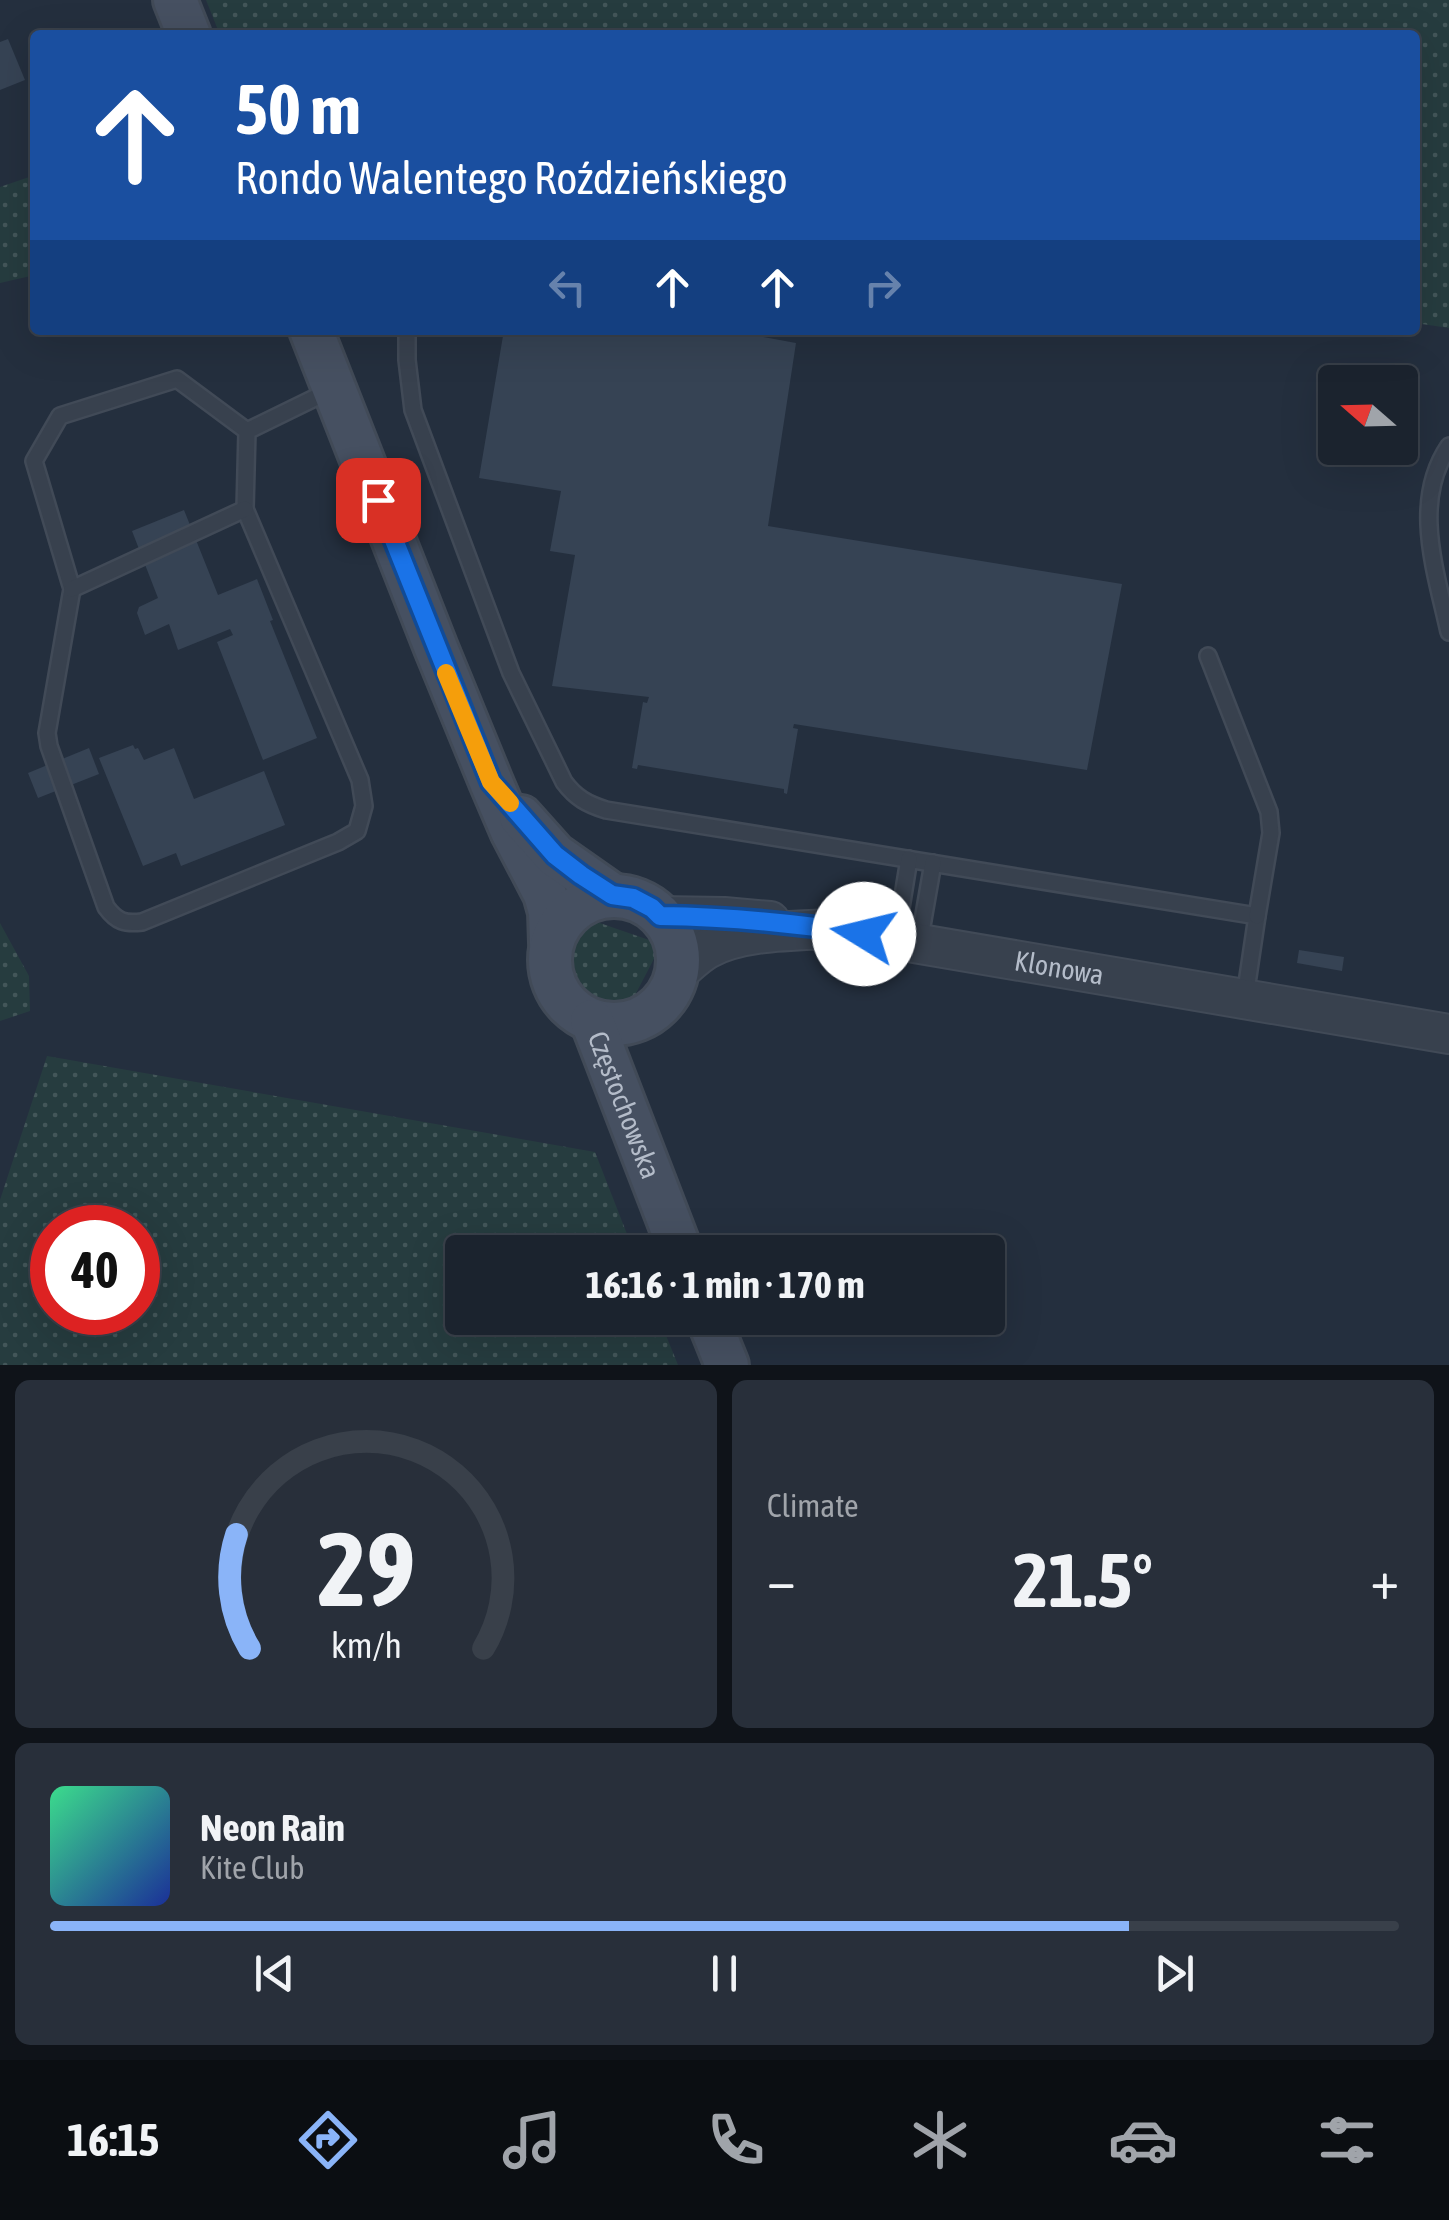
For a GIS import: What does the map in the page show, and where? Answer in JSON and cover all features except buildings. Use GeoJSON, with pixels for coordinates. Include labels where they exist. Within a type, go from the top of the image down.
{"type":"FeatureCollection","features":[{"type":"Feature","properties":{"kind":"main road"},"geometry":{"type":"LineString","coordinates":[[175,0],[187,30]]}},
{"type":"Feature","properties":{"kind":"main road"},"geometry":{"type":"LineString","coordinates":[[313,335],[491,782],[545,894],[550,912],[552,981],[575,1012],[611,1024],[641,1018],[664,1000],[676,974],[676,942],[666,922],[652,908],[633,898],[612,895],[592,899],[574,909],[560,924],[551,943]]}},
{"type":"Feature","properties":{"kind":"main road"},"geometry":{"type":"LineString","coordinates":[[491,782],[555,855],[612,895]]}},
{"type":"Feature","properties":{"kind":"main road","name":"Częstochowska"},"geometry":{"type":"LineString","coordinates":[[641,1018],[638,1092],[643,1139],[656,1192]]}},
{"type":"Feature","properties":{"kind":"main road","name":"Częstochowska"},"geometry":{"type":"LineString","coordinates":[[592,1020],[674,1235]]}},
{"type":"Feature","properties":{"kind":"main road"},"geometry":{"type":"LineString","coordinates":[[715,1335],[727,1365]]}},
{"type":"Feature","properties":{"kind":"street"},"geometry":{"type":"LineString","coordinates":[[660,916],[724,917],[832,929]]}},
{"type":"Feature","properties":{"kind":"street","name":"Klonowa"},"geometry":{"type":"LineString","coordinates":[[676,974],[707,949],[744,937],[832,929],[1449,1034]]}},
{"type":"Feature","properties":{"kind":"lane"},"geometry":{"type":"LineString","coordinates":[[407,335],[413,410],[511,673],[574,795],[606,810],[1258,916]]}},
{"type":"Feature","properties":{"kind":"lane"},"geometry":{"type":"LineString","coordinates":[[177,379],[247,431],[245,509],[360,780],[364,806],[357,831],[338,842],[142,922],[127,924],[114,919],[106,908],[46,733],[72,590],[34,461],[60,416],[177,379]]}},
{"type":"Feature","properties":{"kind":"lane"},"geometry":{"type":"LineString","coordinates":[[247,431],[334,389]]}},
{"type":"Feature","properties":{"kind":"lane"},"geometry":{"type":"LineString","coordinates":[[1449,446],[1434,480],[1428,531],[1449,632]]}},
{"type":"Feature","properties":{"kind":"lane"},"geometry":{"type":"LineString","coordinates":[[72,590],[245,509]]}},
{"type":"Feature","properties":{"kind":"lane"},"geometry":{"type":"LineString","coordinates":[[1208,656],[1269,812],[1272,832],[1244,999]]}},
{"type":"Feature","properties":{"kind":"lane"},"geometry":{"type":"LineString","coordinates":[[908,941],[909,859]]}},
{"type":"Feature","properties":{"kind":"lane"},"geometry":{"type":"LineString","coordinates":[[908,941],[933,863]]}},
{"type":"Feature","properties":{"kind":"green space"},"geometry":{"type":"Polygon","coordinates":[[[206,0],[1449,0],[1449,328],[1420,324],[1420,30],[218,30],[206,0]]]}},
{"type":"Feature","properties":{"kind":"green space"},"geometry":{"type":"Polygon","coordinates":[[[30,177],[30,276],[0,283],[0,187],[30,177]]]}},
{"type":"Feature","properties":{"kind":"green space"},"geometry":{"type":"Polygon","coordinates":[[[591,920],[652,941],[657,953],[633,999],[617,1005],[595,1001],[572,977],[568,967],[569,944],[591,920]]]}},
{"type":"Feature","properties":{"kind":"green space"},"geometry":{"type":"Polygon","coordinates":[[[0,923],[29,976],[30,1011],[0,1021],[0,923]]]}},
{"type":"Feature","properties":{"kind":"green space"},"geometry":{"type":"Polygon","coordinates":[[[47,1056],[595,1152],[627,1235],[445,1235],[445,1335],[666,1335],[678,1365],[0,1365],[0,1200],[47,1056]]]}},
{"type":"Feature","properties":{"kind":"slow traffic"},"geometry":{"type":"LineString","coordinates":[[446,673],[491,782],[510,803]]}},
{"type":"Feature","properties":{"kind":"route"},"geometry":{"type":"LineString","coordinates":[[378,500],[491,782],[555,855],[612,895],[633,898],[660,916],[784,922],[864,934]]}}]}
